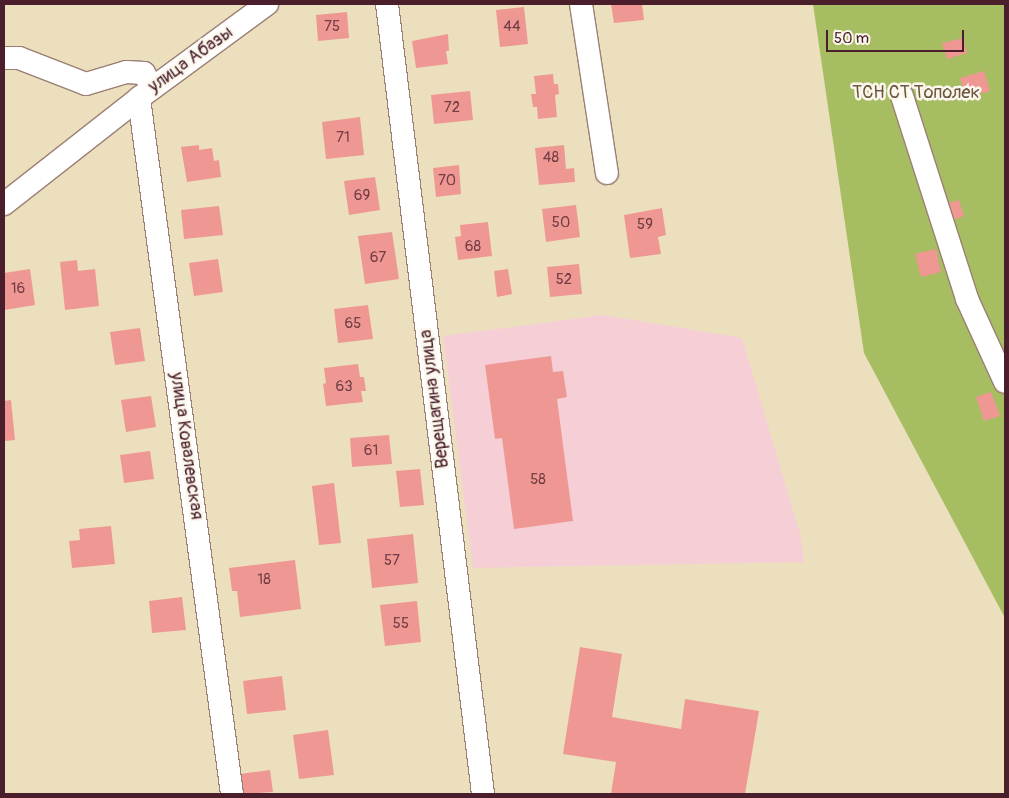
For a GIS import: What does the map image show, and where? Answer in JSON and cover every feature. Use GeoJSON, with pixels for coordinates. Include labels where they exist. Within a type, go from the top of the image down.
{"type":"FeatureCollection","features":[{"type":"Feature","properties":{"kind":"street","name":"улица Абазы"},"geometry":{"type":"LineString","coordinates":[[4,204],[146,93],[267,4]]}},
{"type":"Feature","properties":{"kind":"street","name":"Верещагина улица"},"geometry":{"type":"LineString","coordinates":[[387,4],[483,794]]}},
{"type":"Feature","properties":{"kind":"street"},"geometry":{"type":"LineString","coordinates":[[581,4],[607,173]]}},
{"type":"Feature","properties":{"kind":"street"},"geometry":{"type":"LineString","coordinates":[[4,58],[19,58],[86,84],[126,72],[144,73],[146,93]]}},
{"type":"Feature","properties":{"kind":"street","name":"улица Ковалевская"},"geometry":{"type":"LineString","coordinates":[[146,93],[232,794]]}},
{"type":"Feature","properties":{"kind":"street"},"geometry":{"type":"LineString","coordinates":[[902,96],[967,299],[1005,382]]}},
{"type":"Feature","properties":{"kind":"shaded area"},"geometry":{"type":"Polygon","coordinates":[[[603,315],[742,338],[801,537],[804,562],[473,568],[443,336],[603,315]]]}},
{"type":"Feature","properties":{"kind":"green space","name":"ТСН СТ Тополек"},"geometry":{"type":"Polygon","coordinates":[[[813,4],[1005,4],[1005,618],[864,353],[813,4]]]}},
{"type":"Feature","properties":{"kind":"building"},"geometry":{"type":"Polygon","coordinates":[[[611,4],[642,4],[644,20],[614,23],[611,4]]]}},
{"type":"Feature","properties":{"kind":"building"},"geometry":{"type":"Polygon","coordinates":[[[524,7],[528,44],[500,47],[496,10],[524,7]]]}},
{"type":"Feature","properties":{"kind":"building"},"geometry":{"type":"Polygon","coordinates":[[[347,12],[349,38],[318,41],[316,15],[347,12]]]}},
{"type":"Feature","properties":{"kind":"building"},"geometry":{"type":"Polygon","coordinates":[[[448,34],[449,51],[446,51],[448,64],[416,68],[412,41],[448,34]]]}},
{"type":"Feature","properties":{"kind":"building"},"geometry":{"type":"Polygon","coordinates":[[[963,38],[967,53],[947,59],[942,43],[963,38]]]}},
{"type":"Feature","properties":{"kind":"building"},"geometry":{"type":"Polygon","coordinates":[[[984,71],[990,91],[966,98],[960,78],[984,71]]]}},
{"type":"Feature","properties":{"kind":"building"},"geometry":{"type":"Polygon","coordinates":[[[553,74],[554,84],[558,84],[559,94],[555,95],[557,117],[538,119],[537,107],[533,107],[531,94],[536,94],[534,76],[553,74]]]}},
{"type":"Feature","properties":{"kind":"building"},"geometry":{"type":"Polygon","coordinates":[[[470,91],[473,120],[434,124],[431,95],[470,91]]]}},
{"type":"Feature","properties":{"kind":"building"},"geometry":{"type":"Polygon","coordinates":[[[360,117],[364,155],[326,159],[322,122],[360,117]]]}},
{"type":"Feature","properties":{"kind":"building"},"geometry":{"type":"Polygon","coordinates":[[[199,145],[199,150],[212,148],[214,161],[219,160],[221,177],[187,182],[181,147],[199,145]]]}},
{"type":"Feature","properties":{"kind":"building"},"geometry":{"type":"Polygon","coordinates":[[[564,145],[566,169],[574,168],[575,182],[539,185],[535,148],[564,145]]]}},
{"type":"Feature","properties":{"kind":"building"},"geometry":{"type":"Polygon","coordinates":[[[459,165],[461,194],[436,197],[433,168],[459,165]]]}},
{"type":"Feature","properties":{"kind":"building"},"geometry":{"type":"Polygon","coordinates":[[[375,177],[380,210],[349,215],[344,181],[375,177]]]}},
{"type":"Feature","properties":{"kind":"building"},"geometry":{"type":"Polygon","coordinates":[[[959,200],[964,216],[950,221],[945,204],[959,200]]]}},
{"type":"Feature","properties":{"kind":"building"},"geometry":{"type":"Polygon","coordinates":[[[576,205],[580,237],[546,242],[542,209],[576,205]]]}},
{"type":"Feature","properties":{"kind":"building"},"geometry":{"type":"Polygon","coordinates":[[[219,206],[223,235],[184,239],[181,210],[219,206]]]}},
{"type":"Feature","properties":{"kind":"building"},"geometry":{"type":"Polygon","coordinates":[[[662,208],[666,235],[658,237],[661,254],[630,258],[624,215],[662,208]]]}},
{"type":"Feature","properties":{"kind":"building"},"geometry":{"type":"Polygon","coordinates":[[[488,222],[492,256],[458,260],[455,237],[461,236],[460,225],[488,222]]]}},
{"type":"Feature","properties":{"kind":"building"},"geometry":{"type":"Polygon","coordinates":[[[392,232],[399,279],[365,284],[358,236],[392,232]]]}},
{"type":"Feature","properties":{"kind":"building"},"geometry":{"type":"Polygon","coordinates":[[[936,249],[941,272],[921,277],[915,254],[936,249]]]}},
{"type":"Feature","properties":{"kind":"building"},"geometry":{"type":"Polygon","coordinates":[[[218,259],[223,292],[194,296],[189,263],[218,259]]]}},
{"type":"Feature","properties":{"kind":"building"},"geometry":{"type":"Polygon","coordinates":[[[77,260],[78,271],[95,269],[99,306],[65,310],[60,262],[77,260]]]}},
{"type":"Feature","properties":{"kind":"building"},"geometry":{"type":"Polygon","coordinates":[[[579,264],[582,294],[550,297],[547,267],[579,264]]]}},
{"type":"Feature","properties":{"kind":"building"},"geometry":{"type":"Polygon","coordinates":[[[30,269],[35,305],[4,310],[4,273],[30,269]]]}},
{"type":"Feature","properties":{"kind":"building"},"geometry":{"type":"Polygon","coordinates":[[[508,269],[512,294],[497,297],[494,271],[508,269]]]}},
{"type":"Feature","properties":{"kind":"building"},"geometry":{"type":"Polygon","coordinates":[[[368,305],[373,339],[338,343],[334,309],[368,305]]]}},
{"type":"Feature","properties":{"kind":"building"},"geometry":{"type":"Polygon","coordinates":[[[140,328],[145,361],[115,365],[110,332],[140,328]]]}},
{"type":"Feature","properties":{"kind":"building"},"geometry":{"type":"Polygon","coordinates":[[[551,356],[553,372],[563,371],[567,397],[557,399],[573,521],[514,529],[502,438],[495,439],[485,365],[551,356]]]}},
{"type":"Feature","properties":{"kind":"building"},"geometry":{"type":"Polygon","coordinates":[[[358,364],[360,377],[364,377],[366,391],[361,391],[363,402],[326,406],[323,384],[326,383],[324,368],[358,364]]]}},
{"type":"Feature","properties":{"kind":"building"},"geometry":{"type":"Polygon","coordinates":[[[991,392],[1000,416],[984,421],[976,397],[991,392]]]}},
{"type":"Feature","properties":{"kind":"building"},"geometry":{"type":"Polygon","coordinates":[[[151,396],[156,427],[126,432],[121,400],[151,396]]]}},
{"type":"Feature","properties":{"kind":"building"},"geometry":{"type":"Polygon","coordinates":[[[11,400],[15,440],[4,441],[4,401],[11,400]]]}},
{"type":"Feature","properties":{"kind":"building"},"geometry":{"type":"Polygon","coordinates":[[[389,435],[392,464],[352,467],[350,438],[389,435]]]}},
{"type":"Feature","properties":{"kind":"building"},"geometry":{"type":"Polygon","coordinates":[[[150,451],[154,479],[124,483],[120,455],[150,451]]]}},
{"type":"Feature","properties":{"kind":"building"},"geometry":{"type":"Polygon","coordinates":[[[420,469],[424,505],[400,507],[396,471],[420,469]]]}},
{"type":"Feature","properties":{"kind":"building"},"geometry":{"type":"Polygon","coordinates":[[[334,483],[341,543],[319,545],[312,486],[334,483]]]}},
{"type":"Feature","properties":{"kind":"building"},"geometry":{"type":"Polygon","coordinates":[[[111,526],[115,564],[72,568],[69,541],[80,540],[79,529],[111,526]]]}},
{"type":"Feature","properties":{"kind":"building"},"geometry":{"type":"Polygon","coordinates":[[[413,534],[418,583],[372,588],[367,539],[413,534]]]}},
{"type":"Feature","properties":{"kind":"building"},"geometry":{"type":"Polygon","coordinates":[[[295,560],[301,609],[240,617],[237,591],[232,591],[229,568],[295,560]]]}},
{"type":"Feature","properties":{"kind":"building"},"geometry":{"type":"Polygon","coordinates":[[[182,597],[186,630],[152,633],[149,601],[182,597]]]}},
{"type":"Feature","properties":{"kind":"building"},"geometry":{"type":"Polygon","coordinates":[[[417,601],[421,642],[385,646],[380,605],[417,601]]]}},
{"type":"Feature","properties":{"kind":"building"},"geometry":{"type":"Polygon","coordinates":[[[580,647],[622,654],[612,717],[681,729],[685,699],[759,711],[745,794],[611,794],[616,762],[563,754],[580,647]]]}},
{"type":"Feature","properties":{"kind":"building"},"geometry":{"type":"Polygon","coordinates":[[[282,676],[286,710],[247,714],[243,681],[282,676]]]}},
{"type":"Feature","properties":{"kind":"building"},"geometry":{"type":"Polygon","coordinates":[[[328,730],[334,775],[299,779],[293,735],[328,730]]]}},
{"type":"Feature","properties":{"kind":"building"},"geometry":{"type":"Polygon","coordinates":[[[270,770],[273,792],[243,794],[240,774],[270,770]]]}}]}
